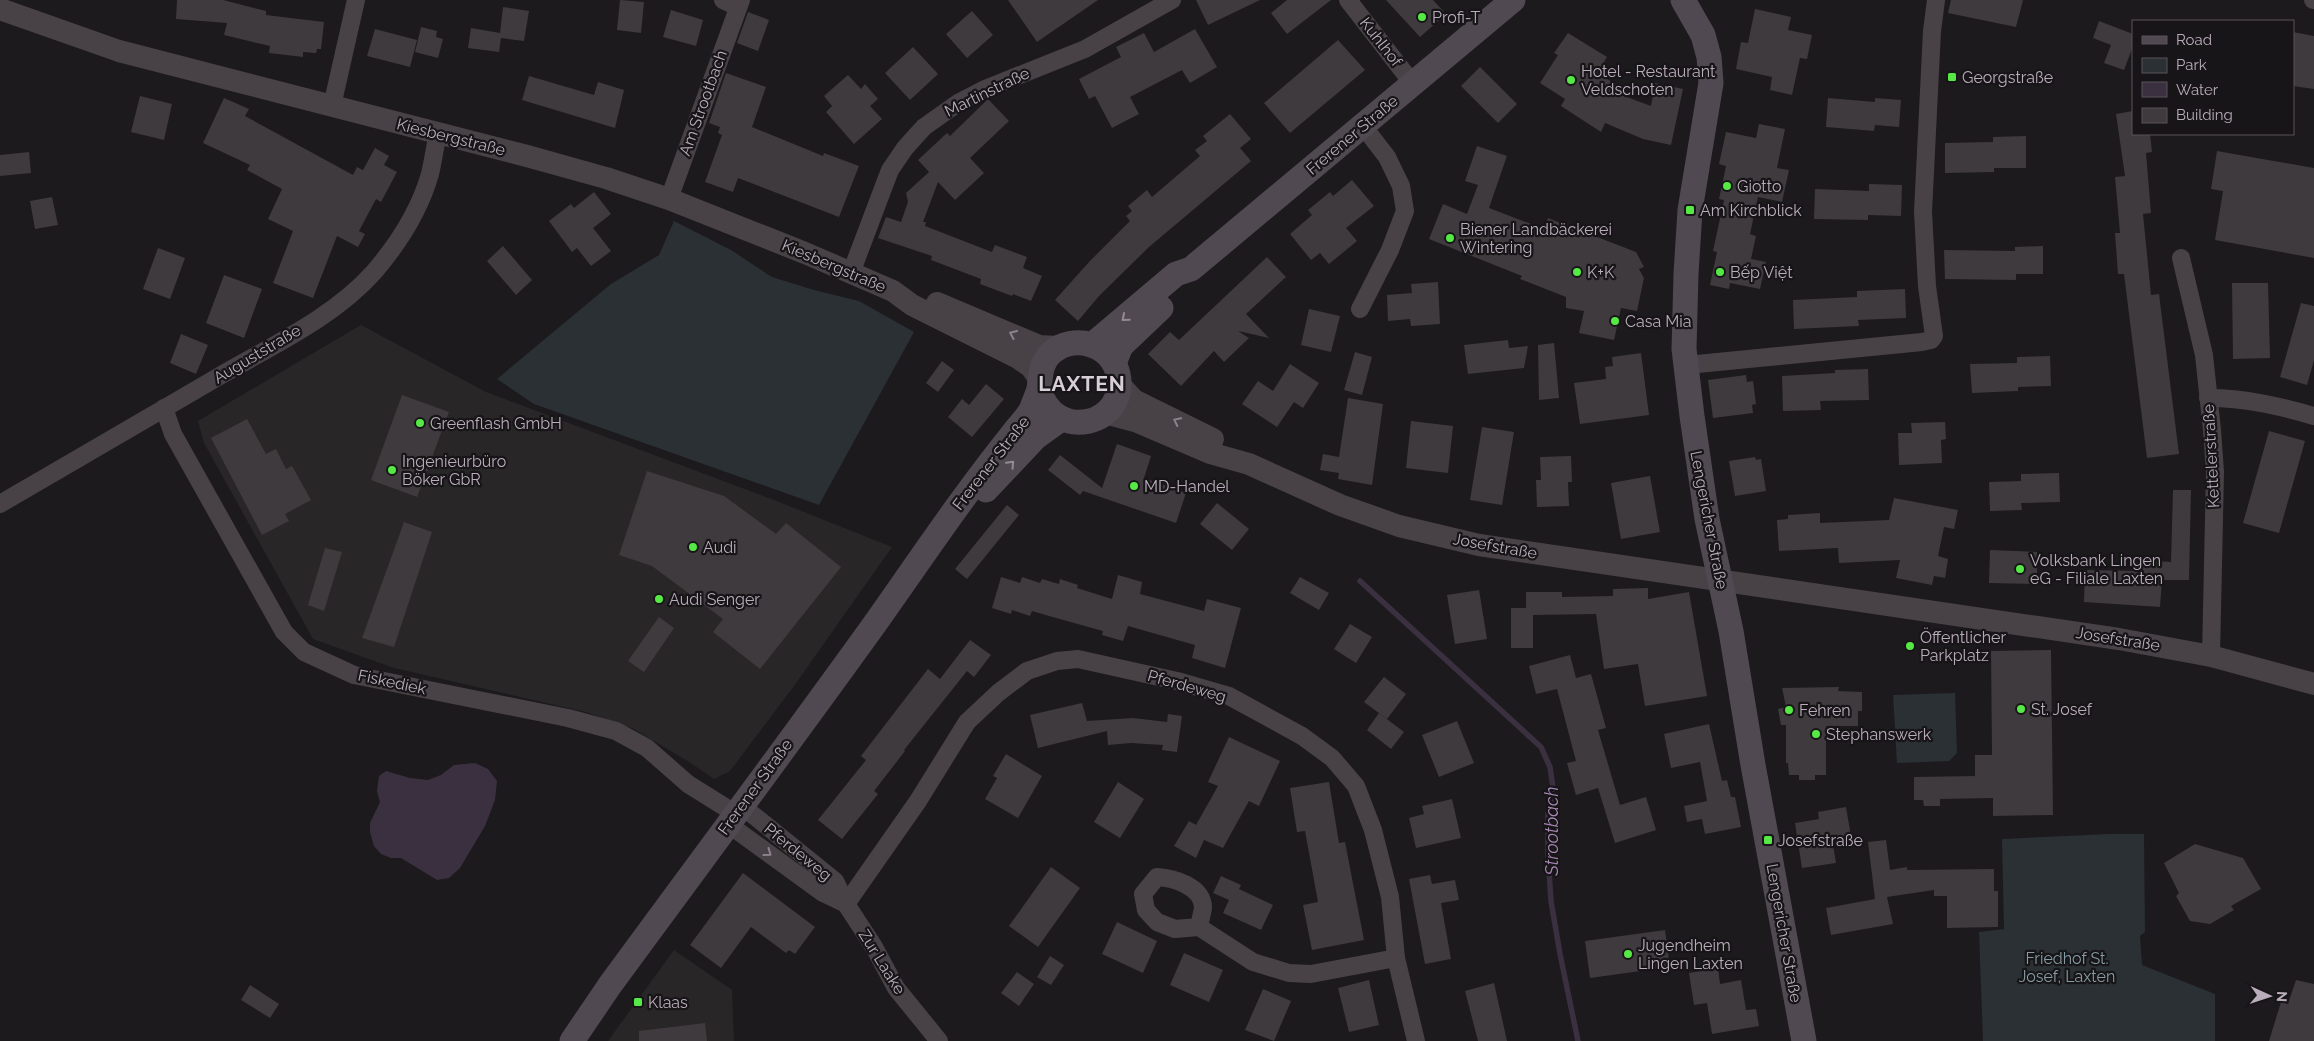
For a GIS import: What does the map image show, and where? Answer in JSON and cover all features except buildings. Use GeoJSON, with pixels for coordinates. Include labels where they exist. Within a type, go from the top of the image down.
{"type":"FeatureCollection","features":[{"type":"Feature","properties":{"kind":"main road","name":"Frerener Straße"},"geometry":{"type":"LineString","coordinates":[[1092,345],[1176,274],[1191,270],[1513,0]]}},
{"type":"Feature","properties":{"kind":"main road","name":"Lengericher Straße"},"geometry":{"type":"LineString","coordinates":[[1689,1],[1703,35],[1709,57],[1711,83],[1690,210],[1684,349],[1698,465],[1804,1041]]}},
{"type":"Feature","properties":{"kind":"main road","name":"Frerener Straße"},"geometry":{"type":"LineString","coordinates":[[1116,374],[1122,346],[1185,283],[1191,270]]}},
{"type":"Feature","properties":{"kind":"main road"},"geometry":{"type":"LineString","coordinates":[[1081,342],[1092,345],[1104,351],[1116,374],[1115,399],[1105,413],[1092,421],[1083,423],[1061,419],[1048,408],[1039,384],[1044,362],[1059,348],[1081,342]]}},
{"type":"Feature","properties":{"kind":"main road","name":"Frerener Straße"},"geometry":{"type":"LineString","coordinates":[[572,1041],[610,985],[974,482],[1030,412],[1039,384]]}},
{"type":"Feature","properties":{"kind":"main road","name":"Frerener Straße"},"geometry":{"type":"LineString","coordinates":[[938,534],[966,510],[1036,437],[1061,419]]}},
{"type":"Feature","properties":{"kind":"street"},"geometry":{"type":"LineString","coordinates":[[332,106],[356,0]]}},
{"type":"Feature","properties":{"kind":"street","name":"Martinstraße"},"geometry":{"type":"LineString","coordinates":[[851,273],[890,170],[905,148],[924,127],[958,103],[985,89],[1085,50],[1172,0]]}},
{"type":"Feature","properties":{"kind":"street","name":"Kuhlhof"},"geometry":{"type":"LineString","coordinates":[[1348,0],[1413,84]]}},
{"type":"Feature","properties":{"kind":"street"},"geometry":{"type":"LineString","coordinates":[[1687,365],[1922,342],[1931,340],[1934,336],[1927,286],[1923,212],[1932,31],[1936,0]]}},
{"type":"Feature","properties":{"kind":"street","name":"Am Strootbach"},"geometry":{"type":"LineString","coordinates":[[669,200],[734,2]]}},
{"type":"Feature","properties":{"kind":"street","name":"Kiesbergstraße"},"geometry":{"type":"LineString","coordinates":[[0,9],[119,52],[606,178],[669,200],[893,291],[912,305],[1018,358],[1031,367],[1039,384]]}},
{"type":"Feature","properties":{"kind":"street"},"geometry":{"type":"LineString","coordinates":[[1360,309],[1390,250],[1405,211],[1400,186],[1386,157],[1363,126]]}},
{"type":"Feature","properties":{"kind":"street","name":"Auguststraße"},"geometry":{"type":"LineString","coordinates":[[0,504],[331,310],[374,272],[397,242],[418,207],[430,174],[438,133]]}},
{"type":"Feature","properties":{"kind":"street","name":"Kettelerstraße"},"geometry":{"type":"LineString","coordinates":[[2182,258],[2204,355],[2215,472],[2211,656]]}},
{"type":"Feature","properties":{"kind":"street","name":"Kiesbergstraße"},"geometry":{"type":"LineString","coordinates":[[893,291],[917,295],[1039,346],[1059,348]]}},
{"type":"Feature","properties":{"kind":"street","name":"Josefstraße"},"geometry":{"type":"LineString","coordinates":[[1116,374],[1134,400],[1220,443],[1236,452],[1249,464]]}},
{"type":"Feature","properties":{"kind":"street"},"geometry":{"type":"LineString","coordinates":[[2208,398],[2229,398],[2270,404],[2314,416]]}},
{"type":"Feature","properties":{"kind":"street","name":"Fiskediek"},"geometry":{"type":"LineString","coordinates":[[164,408],[173,434],[284,632],[304,652],[354,675],[568,718],[616,731],[648,748],[688,784],[735,814]]}},
{"type":"Feature","properties":{"kind":"street","name":"Josefstraße"},"geometry":{"type":"LineString","coordinates":[[1105,413],[1135,421],[1210,452],[1249,464],[1340,505],[1398,526],[1479,545],[1721,582],[2109,637],[2211,656],[2314,684]]}},
{"type":"Feature","properties":{"kind":"street","name":"Pferdeweg"},"geometry":{"type":"LineString","coordinates":[[735,814],[835,881],[846,904],[918,801],[967,722],[998,693],[1027,671],[1058,661],[1078,659],[1177,680],[1229,696],[1302,736],[1332,758],[1356,786],[1373,830],[1390,897],[1396,958],[1416,1041]]}},
{"type":"Feature","properties":{"kind":"street","name":"Zur Laake"},"geometry":{"type":"LineString","coordinates":[[846,904],[874,947],[896,988],[939,1041]]}},
{"type":"Feature","properties":{"kind":"street"},"geometry":{"type":"LineString","coordinates":[[1199,927],[1253,962],[1288,973],[1312,974],[1396,958]]}},
{"type":"Feature","properties":{"kind":"shaded area","name":"Audi Senger"},"geometry":{"type":"Polygon","coordinates":[[[361,325],[486,392],[774,500],[892,547],[794,686],[730,771],[714,779],[634,729],[586,712],[394,668],[313,639],[204,443],[198,421],[361,325]]]}},
{"type":"Feature","properties":{"kind":"shaded area"},"geometry":{"type":"Polygon","coordinates":[[[674,950],[732,990],[734,1041],[608,1041],[674,950]]]}},
{"type":"Feature","properties":{"kind":"green space"},"geometry":{"type":"Polygon","coordinates":[[[674,221],[731,250],[772,277],[859,301],[914,332],[819,505],[534,404],[497,379],[611,284],[659,255],[674,221]]]}},
{"type":"Feature","properties":{"kind":"green space"},"geometry":{"type":"Polygon","coordinates":[[[1955,693],[1957,753],[1949,761],[1897,763],[1893,695],[1955,693]]]}},
{"type":"Feature","properties":{"kind":"green space","name":"Friedhof St. Josef, Laxten"},"geometry":{"type":"Polygon","coordinates":[[[2144,834],[2145,932],[2140,936],[2142,965],[2215,994],[2215,1041],[1983,1041],[1979,932],[2004,929],[2002,839],[2144,834]]]}},
{"type":"Feature","properties":{"kind":"water"},"geometry":{"type":"Polygon","coordinates":[[[475,763],[488,769],[497,781],[495,800],[485,826],[460,868],[449,878],[437,880],[401,858],[391,858],[381,854],[374,846],[370,832],[370,823],[380,802],[377,791],[379,776],[386,771],[410,778],[428,780],[441,775],[454,765],[475,763]]]}},
{"type":"Feature","properties":{"kind":"waterway","name":"Strootbach"},"geometry":{"type":"LineString","coordinates":[[1360,581],[1541,747],[1550,767],[1553,788],[1548,814],[1551,901],[1578,1041]]}},
{"type":"Feature","properties":{"kind":"place","name":"Profi-T"},"geometry":{"type":"Point","coordinates":[1422,17]}},
{"type":"Feature","properties":{"kind":"place","name":"Georgstraße"},"geometry":{"type":"Point","coordinates":[1952,77]}},
{"type":"Feature","properties":{"kind":"place","name":"Hotel - Restaurant Veldschoten"},"geometry":{"type":"Point","coordinates":[1571,80]}},
{"type":"Feature","properties":{"kind":"place","name":"Giotto"},"geometry":{"type":"Point","coordinates":[1727,186]}},
{"type":"Feature","properties":{"kind":"place","name":"Am Kirchblick"},"geometry":{"type":"Point","coordinates":[1690,210]}},
{"type":"Feature","properties":{"kind":"place","name":"Biener Landbäckerei Wintering"},"geometry":{"type":"Point","coordinates":[1450,238]}},
{"type":"Feature","properties":{"kind":"place","name":"K+K"},"geometry":{"type":"Point","coordinates":[1577,272]}},
{"type":"Feature","properties":{"kind":"place","name":"Bếp Việt"},"geometry":{"type":"Point","coordinates":[1720,272]}},
{"type":"Feature","properties":{"kind":"place","name":"Casa Mia"},"geometry":{"type":"Point","coordinates":[1615,321]}},
{"type":"Feature","properties":{"kind":"place","name":"Greenflash GmbH"},"geometry":{"type":"Point","coordinates":[420,423]}},
{"type":"Feature","properties":{"kind":"place","name":"Ingenieurbüro Böker GbR"},"geometry":{"type":"Point","coordinates":[392,470]}},
{"type":"Feature","properties":{"kind":"place","name":"MD-Handel"},"geometry":{"type":"Point","coordinates":[1134,486]}},
{"type":"Feature","properties":{"kind":"place","name":"Audi"},"geometry":{"type":"Point","coordinates":[693,547]}},
{"type":"Feature","properties":{"kind":"place","name":"Volksbank Lingen eG - Filiale Laxten"},"geometry":{"type":"Point","coordinates":[2020,569]}},
{"type":"Feature","properties":{"kind":"place","name":"Audi Senger"},"geometry":{"type":"Point","coordinates":[659,599]}},
{"type":"Feature","properties":{"kind":"place","name":"Öffentlicher Parkplatz"},"geometry":{"type":"Point","coordinates":[1910,646]}},
{"type":"Feature","properties":{"kind":"place","name":"St. Josef"},"geometry":{"type":"Point","coordinates":[2021,709]}},
{"type":"Feature","properties":{"kind":"place","name":"Fehren"},"geometry":{"type":"Point","coordinates":[1789,710]}},
{"type":"Feature","properties":{"kind":"place","name":"Stephanswerk"},"geometry":{"type":"Point","coordinates":[1816,734]}},
{"type":"Feature","properties":{"kind":"place","name":"Josefstraße"},"geometry":{"type":"Point","coordinates":[1768,840]}},
{"type":"Feature","properties":{"kind":"place","name":"Jugendheim Lingen Laxten"},"geometry":{"type":"Point","coordinates":[1628,954]}},
{"type":"Feature","properties":{"kind":"place","name":"Klaas"},"geometry":{"type":"Point","coordinates":[638,1002]}},
{"type":"Feature","properties":{"kind":"district","name":"LAXTEN"},"geometry":{"type":"Point","coordinates":[1082,383]}}]}
